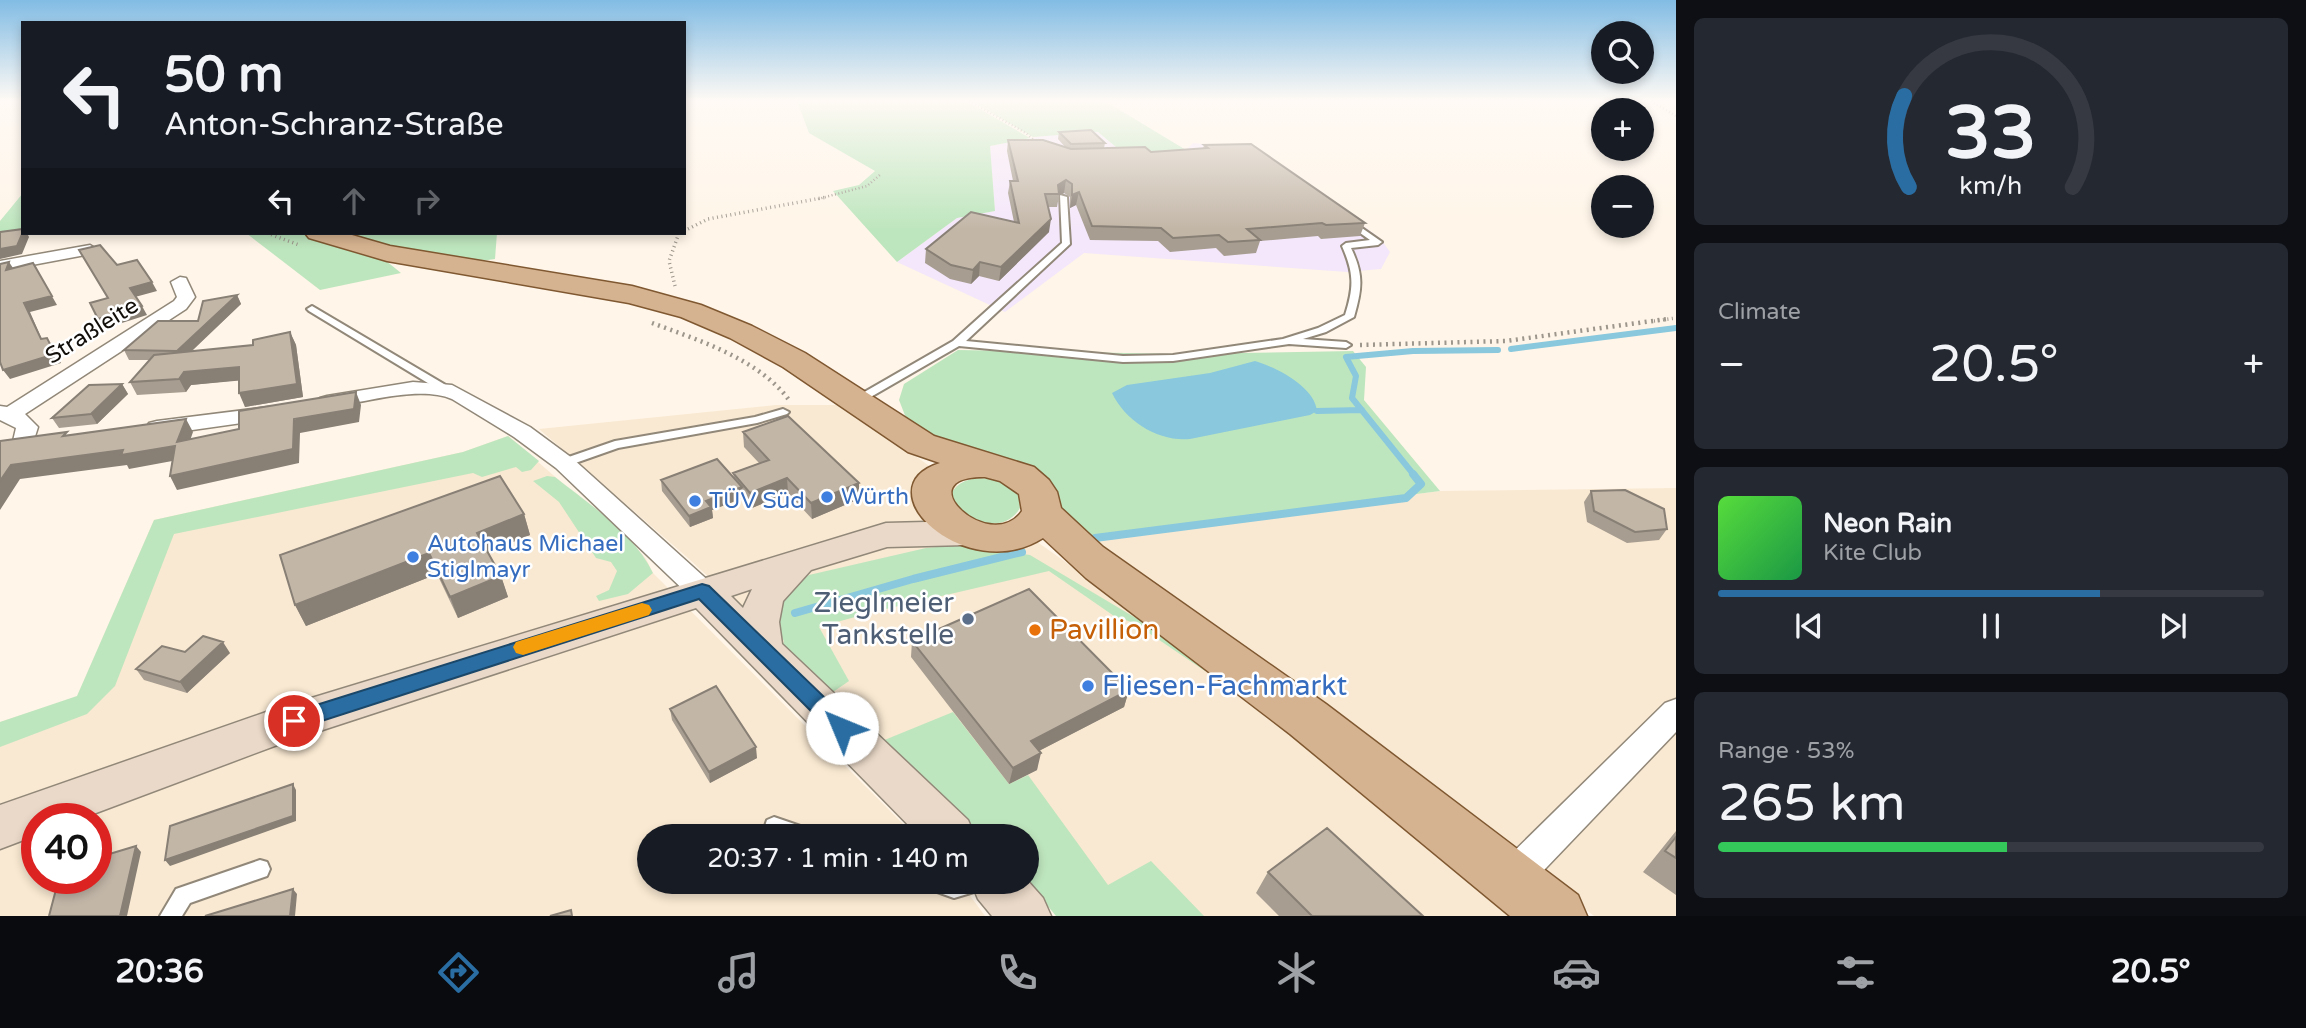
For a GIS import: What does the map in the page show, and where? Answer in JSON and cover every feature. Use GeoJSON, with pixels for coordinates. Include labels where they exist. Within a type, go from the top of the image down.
{"type":"FeatureCollection","features":[{"type":"Feature","properties":{"kind":"main road"},"geometry":{"type":"LineString","coordinates":[[0,827],[272,728],[886,535],[965,533],[990,538],[1028,523],[1040,495],[1027,480],[1008,470],[984,466],[921,444],[858,400],[759,342],[710,318],[660,313],[598,289],[310,239]]}},
{"type":"Feature","properties":{"kind":"main road"},"geometry":{"type":"LineString","coordinates":[[921,444],[943,520],[965,533]]}},
{"type":"Feature","properties":{"kind":"main road"},"geometry":{"type":"LineString","coordinates":[[886,535],[962,468],[984,466]]}},
{"type":"Feature","properties":{"kind":"main road"},"geometry":{"type":"LineString","coordinates":[[1028,523],[1086,556],[1203,640],[1557,916]]}},
{"type":"Feature","properties":{"kind":"main road"},"geometry":{"type":"LineString","coordinates":[[763,650],[759,625],[760,607],[784,574],[801,560]]}},
{"type":"Feature","properties":{"kind":"main road"},"geometry":{"type":"LineString","coordinates":[[702,591],[939,824]]}},
{"type":"Feature","properties":{"kind":"main road"},"geometry":{"type":"LineString","coordinates":[[1006,894],[1025,916]]}},
{"type":"Feature","properties":{"kind":"street"},"geometry":{"type":"LineString","coordinates":[[0,266],[90,250]]}},
{"type":"Feature","properties":{"kind":"street","name":"Straßleite"},"geometry":{"type":"LineString","coordinates":[[4,413],[180,305],[186,297],[180,282]]}},
{"type":"Feature","properties":{"kind":"street"},"geometry":{"type":"LineString","coordinates":[[137,431],[414,388],[445,389],[522,432],[564,463],[702,591]]}},
{"type":"Feature","properties":{"kind":"street","name":"Straßleite"},"geometry":{"type":"LineString","coordinates":[[4,413],[20,420],[27,427],[24,441]]}},
{"type":"Feature","properties":{"kind":"street"},"geometry":{"type":"LineString","coordinates":[[1,444],[50,439]]}},
{"type":"Feature","properties":{"kind":"street"},"geometry":{"type":"LineString","coordinates":[[1511,879],[1676,712]]}},
{"type":"Feature","properties":{"kind":"lane"},"geometry":{"type":"LineString","coordinates":[[858,400],[957,343],[1066,244],[1062,197]]}},
{"type":"Feature","properties":{"kind":"lane"},"geometry":{"type":"LineString","coordinates":[[1284,342],[1322,330],[1349,317],[1359,287],[1358,270],[1346,246],[1378,242],[1336,212]]}},
{"type":"Feature","properties":{"kind":"lane"},"geometry":{"type":"LineString","coordinates":[[312,309],[445,389]]}},
{"type":"Feature","properties":{"kind":"lane"},"geometry":{"type":"LineString","coordinates":[[957,343],[1148,359],[1284,342],[1346,345]]}},
{"type":"Feature","properties":{"kind":"lane"},"geometry":{"type":"LineString","coordinates":[[564,463],[615,445],[757,420],[782,412]]}},
{"type":"Feature","properties":{"kind":"lane"},"geometry":{"type":"LineString","coordinates":[[170,916],[183,896],[260,869]]}},
{"type":"Feature","properties":{"kind":"path"},"geometry":{"type":"LineString","coordinates":[[1037,144],[1042,148]]}},
{"type":"Feature","properties":{"kind":"path"},"geometry":{"type":"LineString","coordinates":[[686,230],[708,219],[848,193],[867,186],[881,174]]}},
{"type":"Feature","properties":{"kind":"path"},"geometry":{"type":"LineString","coordinates":[[281,235],[310,239]]}},
{"type":"Feature","properties":{"kind":"path"},"geometry":{"type":"LineString","coordinates":[[681,235],[669,261],[672,279],[678,292],[675,300],[660,313],[675,331],[759,373],[788,398],[789,407],[782,412]]}},
{"type":"Feature","properties":{"kind":"path"},"geometry":{"type":"LineString","coordinates":[[1346,345],[1506,341],[1676,318]]}},
{"type":"Feature","properties":{"kind":"shaded area"},"geometry":{"type":"Polygon","coordinates":[[[1112,144],[1116,147],[1186,150],[1192,144],[1201,144],[1256,149],[1380,238],[1390,252],[1381,269],[1347,272],[1084,253],[1005,312],[897,262],[957,218],[995,211],[990,146],[1112,144]]]}},
{"type":"Feature","properties":{"kind":"shaded area"},"geometry":{"type":"Polygon","coordinates":[[[776,405],[843,405],[1193,652],[1516,916],[1056,916],[1039,869],[1039,824],[969,824],[833,692],[688,558],[539,429],[776,405]]]}},
{"type":"Feature","properties":{"kind":"shaded area"},"geometry":{"type":"Polygon","coordinates":[[[508,436],[634,545],[653,573],[903,824],[637,824],[637,894],[969,894],[985,916],[0,916],[0,722],[77,697],[154,520],[463,452],[508,436]]]}},
{"type":"Feature","properties":{"kind":"shaded area"},"geometry":{"type":"Polygon","coordinates":[[[1676,488],[1676,916],[1594,916],[1471,819],[1085,537],[1440,491],[1676,488]]]}},
{"type":"Feature","properties":{"kind":"green space"},"geometry":{"type":"Polygon","coordinates":[[[828,144],[1001,144],[990,146],[995,211],[957,218],[897,262],[833,191],[859,185],[875,171],[828,144]]]}},
{"type":"Feature","properties":{"kind":"green space"},"geometry":{"type":"Polygon","coordinates":[[[1112,144],[1176,144],[1186,150],[1134,152],[1112,144]]]}},
{"type":"Feature","properties":{"kind":"green space"},"geometry":{"type":"Polygon","coordinates":[[[21,195],[21,234],[0,237],[0,221],[21,195]]]}},
{"type":"Feature","properties":{"kind":"green space"},"geometry":{"type":"Polygon","coordinates":[[[249,235],[304,235],[385,260],[401,273],[320,290],[249,235]]]}},
{"type":"Feature","properties":{"kind":"green space"},"geometry":{"type":"Polygon","coordinates":[[[339,235],[497,235],[495,259],[467,263],[365,243],[339,235]]]}},
{"type":"Feature","properties":{"kind":"green space"},"geometry":{"type":"Polygon","coordinates":[[[958,350],[1181,354],[1353,351],[1366,367],[1364,400],[1440,491],[1085,537],[1018,493],[1020,508],[1013,516],[997,523],[979,521],[954,509],[951,494],[966,481],[978,478],[998,480],[906,418],[899,400],[904,384],[958,350]]]}},
{"type":"Feature","properties":{"kind":"green space"},"geometry":{"type":"Polygon","coordinates":[[[508,436],[539,461],[531,470],[522,472],[516,467],[482,477],[473,473],[174,534],[115,686],[87,714],[0,747],[0,722],[77,696],[154,520],[463,452],[508,436]]]}},
{"type":"Feature","properties":{"kind":"green space"},"geometry":{"type":"Polygon","coordinates":[[[547,476],[555,477],[610,520],[645,558],[653,573],[628,594],[599,601],[596,596],[609,590],[617,571],[611,562],[596,558],[559,502],[533,481],[547,476]]]}},
{"type":"Feature","properties":{"kind":"green space"},"geometry":{"type":"Polygon","coordinates":[[[958,545],[1030,555],[1193,652],[1212,667],[1205,671],[1134,623],[1114,616],[1049,571],[819,627],[849,681],[833,692],[782,646],[784,641],[776,629],[773,603],[797,581],[809,575],[926,548],[958,545]]]}},
{"type":"Feature","properties":{"kind":"green space"},"geometry":{"type":"Polygon","coordinates":[[[953,712],[1009,784],[1028,775],[1108,885],[1151,861],[1204,916],[1056,916],[1038,894],[1039,824],[969,824],[882,741],[953,712]]]}},
{"type":"Feature","properties":{"kind":"water"},"geometry":{"type":"Polygon","coordinates":[[[1255,361],[1283,373],[1302,386],[1315,402],[1317,411],[1310,415],[1190,439],[1178,439],[1145,428],[1126,413],[1112,393],[1127,385],[1210,373],[1255,361]]]}},
{"type":"Feature","properties":{"kind":"building"},"geometry":{"type":"Polygon","coordinates":[[[1009,144],[1055,144],[1071,149],[1145,147],[1151,152],[1208,148],[1204,145],[1251,144],[1365,223],[1322,223],[1247,229],[1260,240],[1228,242],[1219,235],[1173,238],[1161,228],[1092,226],[1079,192],[1072,195],[1072,184],[1066,180],[1058,185],[1059,194],[1045,194],[1051,219],[1001,267],[980,262],[973,270],[951,265],[926,249],[971,212],[1019,223],[1010,181],[1018,181],[1009,144]]]}},
{"type":"Feature","properties":{"kind":"building"},"geometry":{"type":"Polygon","coordinates":[[[21,229],[17,246],[0,249],[0,232],[21,229]]]}},
{"type":"Feature","properties":{"kind":"building"},"geometry":{"type":"Polygon","coordinates":[[[100,245],[117,265],[137,260],[152,282],[130,288],[142,306],[98,319],[90,303],[108,298],[79,250],[100,245]]]}},
{"type":"Feature","properties":{"kind":"building"},"geometry":{"type":"Polygon","coordinates":[[[9,262],[6,270],[33,263],[52,296],[24,303],[41,339],[47,338],[55,354],[3,370],[0,362],[0,264],[9,262]]]}},
{"type":"Feature","properties":{"kind":"building"},"geometry":{"type":"Polygon","coordinates":[[[237,295],[177,351],[124,350],[158,321],[198,321],[203,301],[237,295]]]}},
{"type":"Feature","properties":{"kind":"building"},"geometry":{"type":"Polygon","coordinates":[[[290,332],[297,384],[239,393],[239,367],[184,372],[179,379],[130,382],[154,355],[253,345],[253,340],[290,332]]]}},
{"type":"Feature","properties":{"kind":"building"},"geometry":{"type":"Polygon","coordinates":[[[122,384],[91,414],[52,418],[89,385],[122,384]]]}},
{"type":"Feature","properties":{"kind":"building"},"geometry":{"type":"Polygon","coordinates":[[[356,392],[354,409],[294,419],[293,449],[170,476],[175,446],[121,455],[123,450],[11,465],[0,481],[0,441],[67,432],[63,436],[186,419],[177,442],[239,429],[239,411],[356,392]]]}},
{"type":"Feature","properties":{"kind":"building"},"geometry":{"type":"Polygon","coordinates":[[[788,416],[859,483],[811,503],[787,478],[750,493],[733,473],[769,460],[743,432],[788,416]]]}},
{"type":"Feature","properties":{"kind":"building"},"geometry":{"type":"Polygon","coordinates":[[[717,459],[742,487],[706,501],[711,507],[689,516],[661,480],[717,459]]]}},
{"type":"Feature","properties":{"kind":"building"},"geometry":{"type":"Polygon","coordinates":[[[500,476],[524,514],[477,533],[501,576],[450,597],[429,553],[295,605],[280,555],[500,476]]]}},
{"type":"Feature","properties":{"kind":"building"},"geometry":{"type":"Polygon","coordinates":[[[1625,490],[1664,509],[1667,529],[1635,532],[1594,511],[1591,491],[1625,490]]]}},
{"type":"Feature","properties":{"kind":"building"},"geometry":{"type":"Polygon","coordinates":[[[1029,589],[1129,690],[1031,741],[1041,753],[1013,768],[912,641],[1029,589]]]}},
{"type":"Feature","properties":{"kind":"building"},"geometry":{"type":"Polygon","coordinates":[[[203,636],[223,642],[180,682],[136,669],[162,646],[185,652],[203,636]]]}},
{"type":"Feature","properties":{"kind":"building"},"geometry":{"type":"Polygon","coordinates":[[[716,686],[756,747],[709,772],[670,709],[716,686]]]}},
{"type":"Feature","properties":{"kind":"building"},"geometry":{"type":"Polygon","coordinates":[[[293,784],[293,816],[165,860],[170,826],[293,784]]]}},
{"type":"Feature","properties":{"kind":"building"},"geometry":{"type":"Polygon","coordinates":[[[1327,828],[1423,916],[1312,916],[1268,872],[1327,828]]]}},
{"type":"Feature","properties":{"kind":"building"},"geometry":{"type":"Polygon","coordinates":[[[1676,837],[1676,858],[1665,851],[1676,837]]]}},
{"type":"Feature","properties":{"kind":"building"},"geometry":{"type":"Polygon","coordinates":[[[136,846],[120,916],[49,916],[55,894],[112,894],[112,853],[136,846]]]}},
{"type":"Feature","properties":{"kind":"building"},"geometry":{"type":"Polygon","coordinates":[[[293,889],[290,916],[205,916],[293,889]]]}},
{"type":"Feature","properties":{"kind":"building"},"geometry":{"type":"Polygon","coordinates":[[[571,910],[572,916],[550,916],[571,910]]]}},
{"type":"Feature","properties":{"kind":"waterway"},"geometry":{"type":"LineString","coordinates":[[1511,349],[1676,328]]}},
{"type":"Feature","properties":{"kind":"waterway"},"geometry":{"type":"LineString","coordinates":[[1362,410],[1352,398],[1356,376],[1346,357],[1413,351],[1498,350]]}},
{"type":"Feature","properties":{"kind":"waterway"},"geometry":{"type":"LineString","coordinates":[[1317,411],[1362,410]]}},
{"type":"Feature","properties":{"kind":"waterway"},"geometry":{"type":"LineString","coordinates":[[1362,410],[1414,475]]}},
{"type":"Feature","properties":{"kind":"waterway"},"geometry":{"type":"LineString","coordinates":[[1095,538],[1406,498],[1421,484],[1413,474]]}},
{"type":"Feature","properties":{"kind":"waterway"},"geometry":{"type":"LineString","coordinates":[[795,613],[913,579],[1022,552]]}},
{"type":"Feature","properties":{"kind":"slow traffic"},"geometry":{"type":"LineString","coordinates":[[523,647],[642,610]]}},
{"type":"Feature","properties":{"kind":"place","name":"Würth"},"geometry":{"type":"Point","coordinates":[827,497]}},
{"type":"Feature","properties":{"kind":"place","name":"TÜV Süd"},"geometry":{"type":"Point","coordinates":[695,501]}},
{"type":"Feature","properties":{"kind":"place","name":"Autohaus Michael Stiglmayr"},"geometry":{"type":"Point","coordinates":[413,557]}},
{"type":"Feature","properties":{"kind":"place","name":"Zieglmeier Tankstelle"},"geometry":{"type":"Point","coordinates":[968,619]}},
{"type":"Feature","properties":{"kind":"place","name":"Pavillion"},"geometry":{"type":"Point","coordinates":[1035,630]}},
{"type":"Feature","properties":{"kind":"place","name":"Fliesen-Fachmarkt"},"geometry":{"type":"Point","coordinates":[1088,686]}},
{"type":"Feature","properties":{"kind":"route"},"geometry":{"type":"LineString","coordinates":[[294,721],[702,591],[842,728]]}}]}
